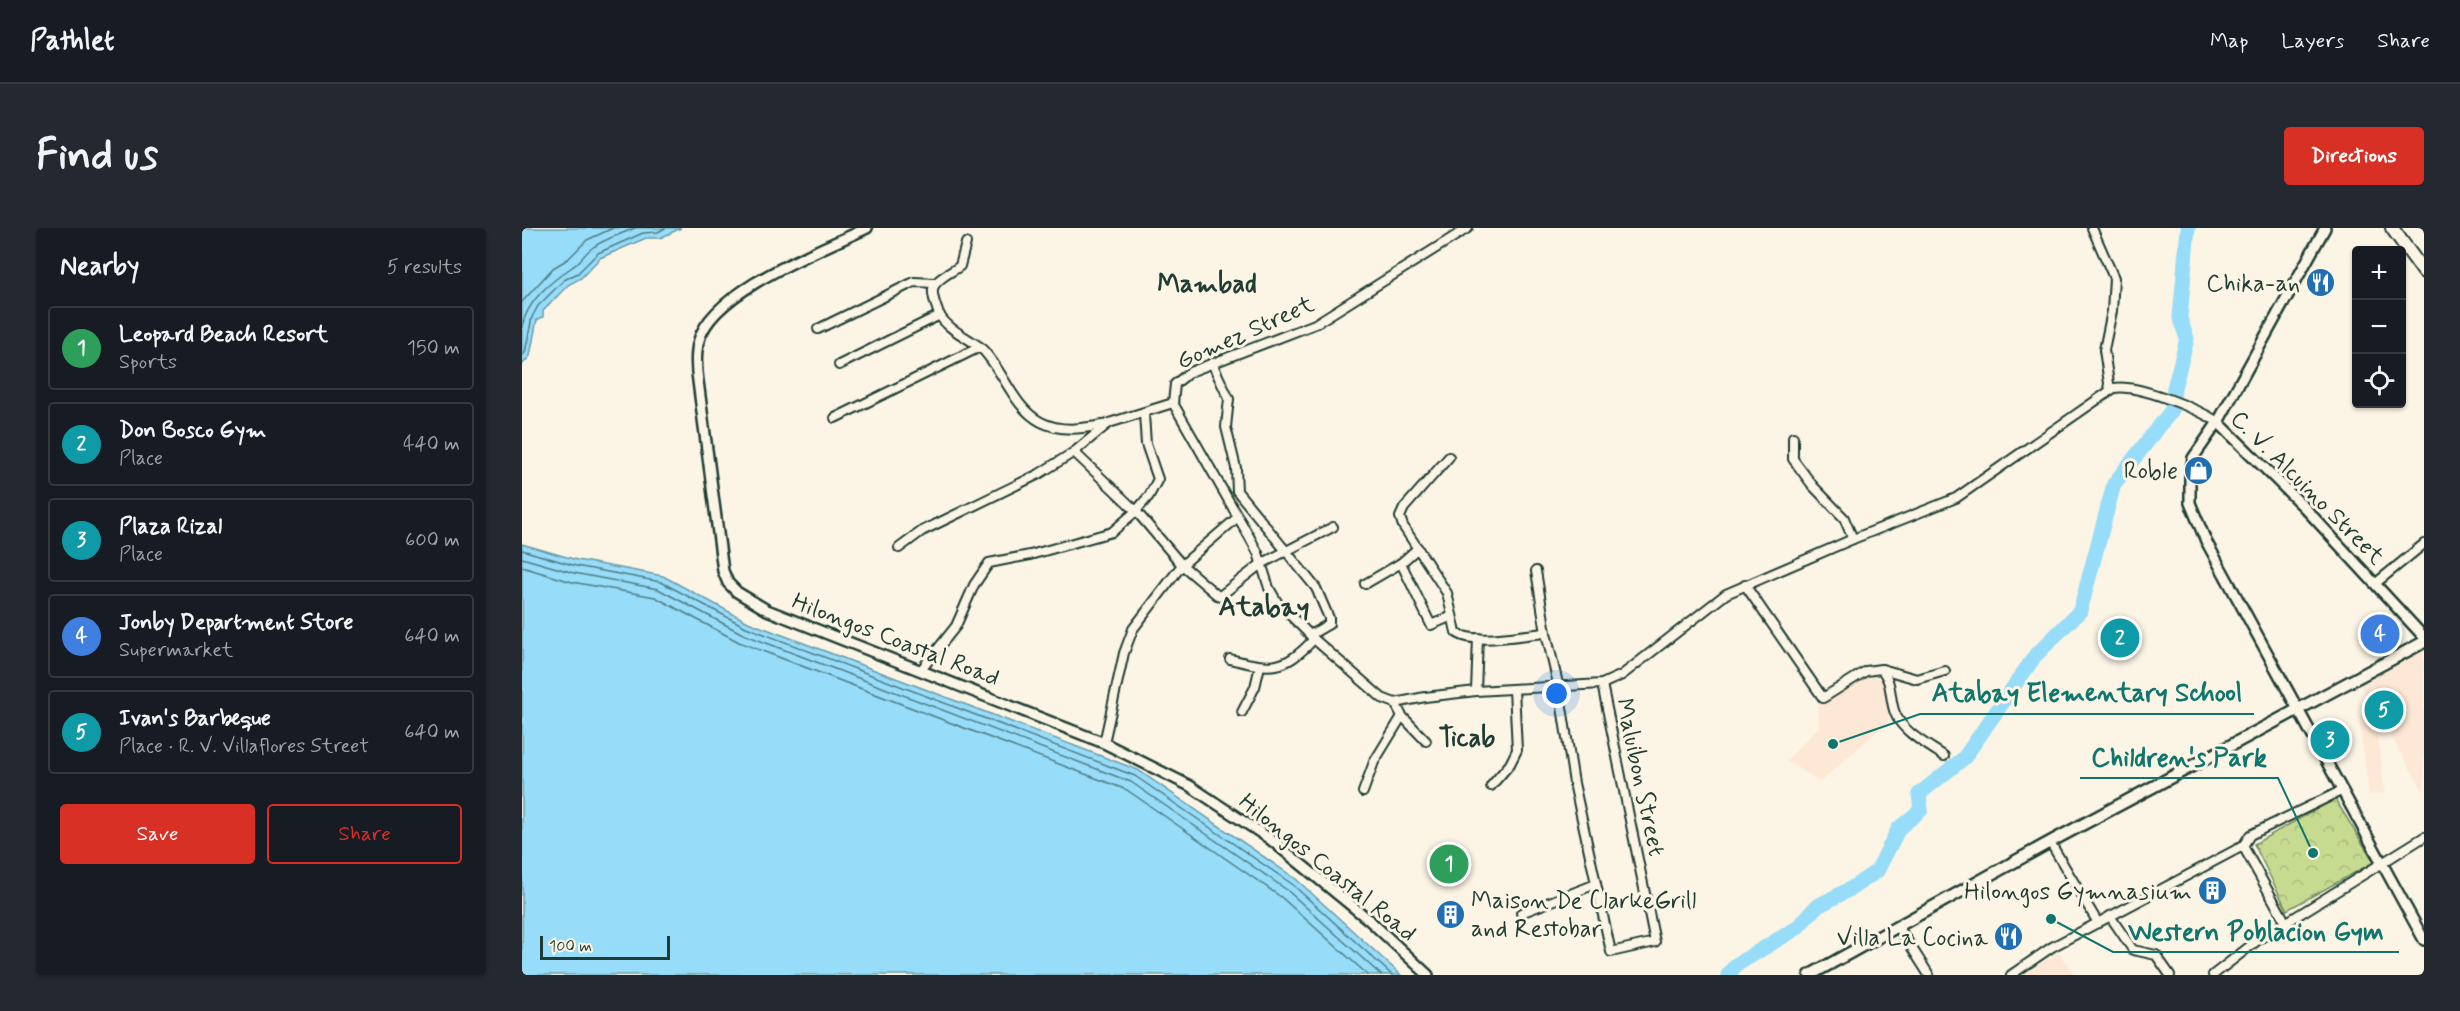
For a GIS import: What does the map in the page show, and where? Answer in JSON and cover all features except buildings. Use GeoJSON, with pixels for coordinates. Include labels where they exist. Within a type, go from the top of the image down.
{"type":"FeatureCollection","features":[{"type":"Feature","properties":{"kind":"main road"},"geometry":{"type":"LineString","coordinates":[[2392,228],[2424,272]]}},
{"type":"Feature","properties":{"kind":"main road"},"geometry":{"type":"LineString","coordinates":[[1810,975],[2050,842],[2424,642]]}},
{"type":"Feature","properties":{"kind":"street","name":"Hilongos Coastal Road"},"geometry":{"type":"LineString","coordinates":[[867,228],[768,276],[724,305],[709,321],[699,339],[695,359],[718,551],[728,583],[737,592],[767,610],[1104,743],[1190,786],[1262,833],[1368,919],[1428,975]]}},
{"type":"Feature","properties":{"kind":"street","name":"Gomez Street"},"geometry":{"type":"LineString","coordinates":[[1173,403],[1175,384],[1190,372],[1315,324],[1468,228]]}},
{"type":"Feature","properties":{"kind":"street"},"geometry":{"type":"LineString","coordinates":[[935,283],[933,292],[940,315],[962,336],[980,347],[1027,411],[1038,421],[1053,427],[1069,429],[1109,423],[1144,414],[1173,403],[1258,553],[1269,588],[1277,602],[1312,637],[1382,698],[1395,703],[1476,691],[1602,684],[1622,675],[1726,594],[1853,539],[1956,498],[2110,390],[2104,350],[2112,311],[2114,278],[2092,228]]}},
{"type":"Feature","properties":{"kind":"street"},"geometry":{"type":"LineString","coordinates":[[2325,228],[2218,422],[2193,458],[2190,503],[2206,541],[2424,940]]}},
{"type":"Feature","properties":{"kind":"street"},"geometry":{"type":"LineString","coordinates":[[818,329],[914,282],[935,283],[960,266],[966,243]]}},
{"type":"Feature","properties":{"kind":"street"},"geometry":{"type":"LineString","coordinates":[[839,365],[940,315]]}},
{"type":"Feature","properties":{"kind":"street"},"geometry":{"type":"LineString","coordinates":[[835,418],[980,347]]}},
{"type":"Feature","properties":{"kind":"street"},"geometry":{"type":"LineString","coordinates":[[1212,363],[1229,399],[1226,427],[1236,468],[1237,491],[1316,588],[1329,618],[1329,624],[1312,637],[1295,658],[1280,665],[1260,666],[1230,659]]}},
{"type":"Feature","properties":{"kind":"street","name":"C. V. Alcuino Street"},"geometry":{"type":"LineString","coordinates":[[2110,390],[2128,387],[2202,412],[2218,422],[2305,508],[2424,637]]}},
{"type":"Feature","properties":{"kind":"street"},"geometry":{"type":"LineString","coordinates":[[921,670],[956,626],[974,585],[989,563],[1030,555],[1112,532],[1136,511],[1149,496],[1158,479],[1146,444],[1144,414]]}},
{"type":"Feature","properties":{"kind":"street"},"geometry":{"type":"LineString","coordinates":[[899,548],[922,531],[1039,474],[1074,452],[1109,423]]}},
{"type":"Feature","properties":{"kind":"street"},"geometry":{"type":"LineString","coordinates":[[1793,437],[1792,459],[1813,486],[1844,518],[1853,539]]}},
{"type":"Feature","properties":{"kind":"street"},"geometry":{"type":"LineString","coordinates":[[1074,452],[1136,511],[1182,565],[1220,596],[1261,564],[1333,527]]}},
{"type":"Feature","properties":{"kind":"street"},"geometry":{"type":"LineString","coordinates":[[1449,457],[1401,513],[1401,521],[1447,593],[1456,632],[1460,636],[1478,638],[1546,633]]}},
{"type":"Feature","properties":{"kind":"street"},"geometry":{"type":"LineString","coordinates":[[1104,743],[1124,653],[1133,629],[1182,565],[1238,517]]}},
{"type":"Feature","properties":{"kind":"street"},"geometry":{"type":"LineString","coordinates":[[2376,584],[2424,544]]}},
{"type":"Feature","properties":{"kind":"street"},"geometry":{"type":"LineString","coordinates":[[1365,584],[1401,563],[1418,548]]}},
{"type":"Feature","properties":{"kind":"street"},"geometry":{"type":"LineString","coordinates":[[1401,563],[1431,625],[1452,616]]}},
{"type":"Feature","properties":{"kind":"street"},"geometry":{"type":"LineString","coordinates":[[1521,913],[1596,884],[1574,783],[1559,688],[1546,633],[1536,571]]}},
{"type":"Feature","properties":{"kind":"street"},"geometry":{"type":"LineString","coordinates":[[1745,585],[1823,698],[1866,671],[1881,669],[1909,679],[1946,671]]}},
{"type":"Feature","properties":{"kind":"street"},"geometry":{"type":"LineString","coordinates":[[1476,691],[1478,638]]}},
{"type":"Feature","properties":{"kind":"street"},"geometry":{"type":"LineString","coordinates":[[1242,712],[1255,687],[1260,666]]}},
{"type":"Feature","properties":{"kind":"street"},"geometry":{"type":"LineString","coordinates":[[1881,669],[1889,682],[1897,717],[1913,734],[1944,756]]}},
{"type":"Feature","properties":{"kind":"street","name":"Maluibon Street"},"geometry":{"type":"LineString","coordinates":[[1596,884],[1611,952],[1654,942],[1602,684]]}},
{"type":"Feature","properties":{"kind":"street"},"geometry":{"type":"LineString","coordinates":[[1491,786],[1510,764],[1517,750],[1514,689]]}},
{"type":"Feature","properties":{"kind":"street"},"geometry":{"type":"LineString","coordinates":[[1395,703],[1402,716],[1426,741]]}},
{"type":"Feature","properties":{"kind":"street"},"geometry":{"type":"LineString","coordinates":[[1364,792],[1374,762],[1402,716]]}},
{"type":"Feature","properties":{"kind":"street"},"geometry":{"type":"LineString","coordinates":[[2012,975],[2052,947],[2243,846],[2250,835],[2343,790]]}},
{"type":"Feature","properties":{"kind":"street"},"geometry":{"type":"LineString","coordinates":[[2213,975],[2258,940],[2424,837]]}},
{"type":"Feature","properties":{"kind":"street"},"geometry":{"type":"LineString","coordinates":[[2050,842],[2098,923]]}},
{"type":"Feature","properties":{"kind":"street"},"geometry":{"type":"LineString","coordinates":[[2243,846],[2286,923]]}},
{"type":"Feature","properties":{"kind":"street"},"geometry":{"type":"LineString","coordinates":[[2110,916],[2133,950],[2156,955],[2170,975]]}},
{"type":"Feature","properties":{"kind":"street"},"geometry":{"type":"LineString","coordinates":[[1898,926],[1929,975]]}},
{"type":"Feature","properties":{"kind":"shaded area"},"geometry":{"type":"Polygon","coordinates":[[[2422,650],[2424,654],[2424,792],[2360,685],[2422,650]]]}},
{"type":"Feature","properties":{"kind":"shaded area"},"geometry":{"type":"Polygon","coordinates":[[[1873,674],[1886,686],[1892,718],[1820,782],[1786,761],[1819,726],[1817,705],[1858,679],[1873,674]]]}},
{"type":"Feature","properties":{"kind":"shaded area"},"geometry":{"type":"Polygon","coordinates":[[[2375,716],[2385,793],[2369,795],[2359,717],[2375,716]]]}},
{"type":"Feature","properties":{"kind":"shaded area"},"geometry":{"type":"Polygon","coordinates":[[[2059,952],[2075,975],[2022,975],[2059,952]]]}},
{"type":"Feature","properties":{"kind":"green space"},"geometry":{"type":"Polygon","coordinates":[[[2335,799],[2374,862],[2287,910],[2254,844],[2335,799]]]}},
{"type":"Feature","properties":{"kind":"water"},"geometry":{"type":"Polygon","coordinates":[[[522,228],[681,228],[660,238],[646,238],[600,258],[581,278],[568,285],[543,311],[543,317],[537,320],[530,356],[522,365],[522,228]]]}},
{"type":"Feature","properties":{"kind":"water"},"geometry":{"type":"Polygon","coordinates":[[[522,544],[577,560],[663,576],[748,622],[1138,770],[1296,879],[1401,975],[522,975],[522,544]]]}},
{"type":"Feature","properties":{"kind":"waterway"},"geometry":{"type":"LineString","coordinates":[[1728,975],[1736,965],[1797,928],[1816,907],[1852,888],[1877,871],[1899,828],[1921,810],[1919,794],[1964,758],[2035,656],[2080,611],[2114,484],[2172,410],[2174,388],[2187,339],[2180,318],[2188,228]]}},
{"type":"Feature","properties":{"kind":"place","name":"Chika-an"},"geometry":{"type":"Point","coordinates":[2321,283]}},
{"type":"Feature","properties":{"kind":"place","name":"Roble"},"geometry":{"type":"Point","coordinates":[2199,470]}},
{"type":"Feature","properties":{"kind":"place","name":"Jonby Department Store"},"geometry":{"type":"Point","coordinates":[2380,634]}},
{"type":"Feature","properties":{"kind":"place","name":"Don Bosco Gym"},"geometry":{"type":"Point","coordinates":[2120,638]}},
{"type":"Feature","properties":{"kind":"place","name":"Ivan's Barbeque"},"geometry":{"type":"Point","coordinates":[2384,710]}},
{"type":"Feature","properties":{"kind":"place","name":"Plaza Rizal"},"geometry":{"type":"Point","coordinates":[2330,740]}},
{"type":"Feature","properties":{"kind":"place","name":"Atabay Elementary School"},"geometry":{"type":"Point","coordinates":[1833,744]}},
{"type":"Feature","properties":{"kind":"place","name":"Children's Park"},"geometry":{"type":"Point","coordinates":[2313,853]}},
{"type":"Feature","properties":{"kind":"place","name":"Leopard Beach Resort"},"geometry":{"type":"Point","coordinates":[1449,864]}},
{"type":"Feature","properties":{"kind":"place","name":"Hilongos Gymnasium"},"geometry":{"type":"Point","coordinates":[2213,891]}},
{"type":"Feature","properties":{"kind":"place","name":"Maison De ClarkeGrill and Restobar"},"geometry":{"type":"Point","coordinates":[1450,914]}},
{"type":"Feature","properties":{"kind":"place","name":"Western Poblacion Gym"},"geometry":{"type":"Point","coordinates":[2051,919]}},
{"type":"Feature","properties":{"kind":"place","name":"Villa La Cocina"},"geometry":{"type":"Point","coordinates":[2009,937]}},
{"type":"Feature","properties":{"kind":"district","name":"Mambad"},"geometry":{"type":"Point","coordinates":[1207,283]}},
{"type":"Feature","properties":{"kind":"district","name":"Atabay"},"geometry":{"type":"Point","coordinates":[1264,606]}},
{"type":"Feature","properties":{"kind":"district","name":"Ticab"},"geometry":{"type":"Point","coordinates":[1467,737]}}]}
